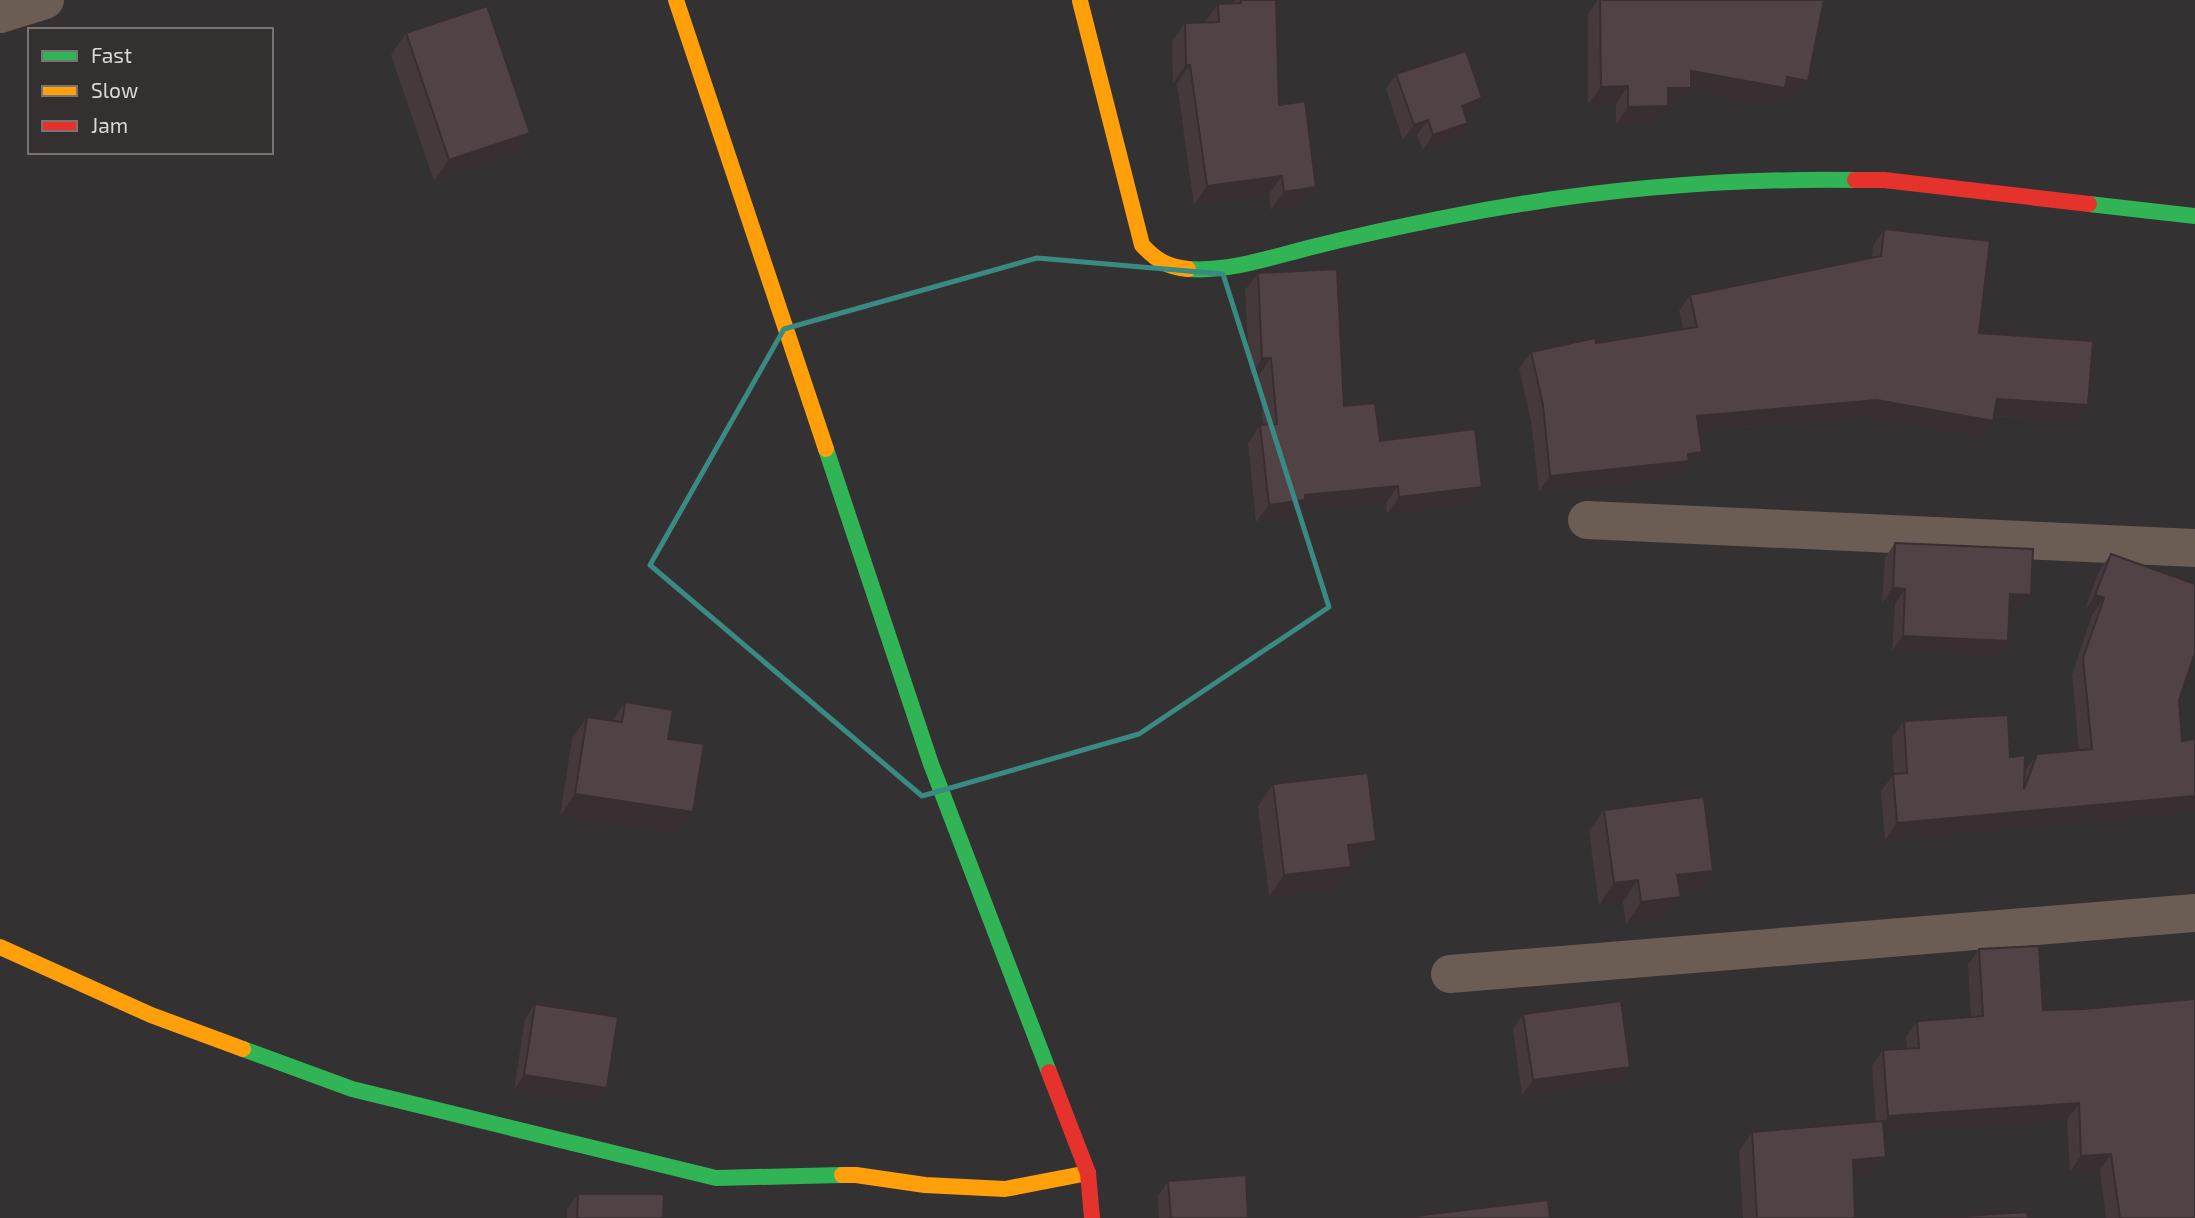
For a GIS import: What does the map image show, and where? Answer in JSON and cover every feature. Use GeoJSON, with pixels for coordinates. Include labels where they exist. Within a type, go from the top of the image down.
{"type":"FeatureCollection","features":[{"type":"Feature","properties":{"kind":"street"},"geometry":{"type":"LineString","coordinates":[[0,14],[45,0]]}},
{"type":"Feature","properties":{"kind":"street"},"geometry":{"type":"LineString","coordinates":[[676,0],[931,764],[1088,1173],[1092,1218]]}},
{"type":"Feature","properties":{"kind":"street"},"geometry":{"type":"LineString","coordinates":[[1080,1],[1142,245],[1157,261],[1174,268],[1199,270],[1232,267],[1376,231],[1517,203],[1644,189],[1774,179],[1884,180],[2195,216]]}},
{"type":"Feature","properties":{"kind":"street"},"geometry":{"type":"LineString","coordinates":[[1587,520],[2195,548]]}},
{"type":"Feature","properties":{"kind":"street"},"geometry":{"type":"LineString","coordinates":[[1450,974],[2195,913]]}},
{"type":"Feature","properties":{"kind":"street"},"geometry":{"type":"LineString","coordinates":[[0,947],[151,1015],[352,1089],[716,1178],[856,1175],[925,1185],[1005,1189],[1088,1173]]}},
{"type":"Feature","properties":{"kind":"highlighted area"},"geometry":{"type":"Polygon","coordinates":[[[1037,258],[1223,274],[1329,607],[1139,734],[922,796],[650,565],[784,329],[1037,258]]]}},
{"type":"Feature","properties":{"kind":"building"},"geometry":{"type":"Polygon","coordinates":[[[1241,0],[1276,0],[1279,105],[1305,101],[1316,187],[1284,192],[1282,176],[1207,186],[1190,65],[1186,65],[1185,23],[1219,22],[1218,4],[1241,3],[1241,0]]]}},
{"type":"Feature","properties":{"kind":"building"},"geometry":{"type":"Polygon","coordinates":[[[1600,0],[1824,0],[1808,81],[1787,77],[1785,88],[1691,71],[1691,88],[1668,88],[1668,106],[1628,107],[1628,86],[1601,87],[1600,0]]]}},
{"type":"Feature","properties":{"kind":"building"},"geometry":{"type":"Polygon","coordinates":[[[487,6],[530,133],[449,160],[406,33],[487,6]]]}},
{"type":"Feature","properties":{"kind":"building"},"geometry":{"type":"Polygon","coordinates":[[[1466,51],[1482,98],[1462,106],[1468,123],[1433,135],[1428,120],[1414,125],[1396,74],[1466,51]]]}},
{"type":"Feature","properties":{"kind":"building"},"geometry":{"type":"Polygon","coordinates":[[[1884,229],[1990,241],[1979,333],[2093,341],[2088,405],[1997,399],[1993,421],[1877,400],[1697,416],[1702,452],[1688,454],[1689,461],[1550,476],[1543,405],[1531,352],[1595,338],[1596,343],[1697,327],[1690,295],[1881,256],[1884,229]]]}},
{"type":"Feature","properties":{"kind":"building"},"geometry":{"type":"Polygon","coordinates":[[[1337,269],[1344,406],[1375,403],[1380,441],[1475,429],[1482,487],[1399,497],[1398,486],[1305,495],[1305,500],[1269,505],[1260,425],[1277,424],[1271,358],[1262,358],[1258,273],[1337,269]]]}},
{"type":"Feature","properties":{"kind":"building"},"geometry":{"type":"Polygon","coordinates":[[[1895,543],[2033,549],[2031,595],[2010,594],[2008,641],[1903,636],[1905,589],[1893,588],[1895,543]]]}},
{"type":"Feature","properties":{"kind":"building"},"geometry":{"type":"Polygon","coordinates":[[[2111,554],[2195,584],[2195,653],[2179,700],[2182,741],[2195,739],[2195,796],[1897,823],[1893,774],[1907,773],[1904,721],[2008,715],[2010,757],[2025,755],[2024,789],[2037,754],[2092,749],[2083,658],[2104,598],[2095,595],[2111,554]]]}},
{"type":"Feature","properties":{"kind":"building"},"geometry":{"type":"Polygon","coordinates":[[[625,702],[673,710],[668,739],[704,744],[693,812],[575,794],[587,717],[622,722],[625,702]]]}},
{"type":"Feature","properties":{"kind":"building"},"geometry":{"type":"Polygon","coordinates":[[[1368,773],[1376,841],[1348,845],[1351,867],[1284,875],[1273,784],[1368,773]]]}},
{"type":"Feature","properties":{"kind":"building"},"geometry":{"type":"Polygon","coordinates":[[[1704,797],[1713,871],[1677,875],[1681,897],[1641,902],[1638,880],[1614,883],[1604,810],[1704,797]]]}},
{"type":"Feature","properties":{"kind":"building"},"geometry":{"type":"Polygon","coordinates":[[[2039,946],[2043,1010],[2195,999],[2195,1218],[2120,1218],[2111,1154],[2081,1156],[2079,1103],[1888,1116],[1883,1050],[1919,1048],[1917,1021],[1983,1016],[1979,949],[2039,946]]]}},
{"type":"Feature","properties":{"kind":"building"},"geometry":{"type":"Polygon","coordinates":[[[1621,1001],[1630,1067],[1533,1080],[1523,1014],[1621,1001]]]}},
{"type":"Feature","properties":{"kind":"building"},"geometry":{"type":"Polygon","coordinates":[[[535,1004],[618,1017],[607,1088],[524,1075],[535,1004]]]}},
{"type":"Feature","properties":{"kind":"building"},"geometry":{"type":"Polygon","coordinates":[[[1883,1121],[1886,1157],[1853,1160],[1855,1218],[1757,1218],[1752,1132],[1883,1121]]]}},
{"type":"Feature","properties":{"kind":"building"},"geometry":{"type":"Polygon","coordinates":[[[1246,1175],[1248,1218],[1171,1218],[1168,1181],[1246,1175]]]}},
{"type":"Feature","properties":{"kind":"building"},"geometry":{"type":"Polygon","coordinates":[[[578,1194],[664,1194],[663,1218],[577,1218],[578,1194]]]}},
{"type":"Feature","properties":{"kind":"building"},"geometry":{"type":"Polygon","coordinates":[[[1548,1200],[1550,1218],[1407,1218],[1407,1217],[1548,1200]]]}},
{"type":"Feature","properties":{"kind":"building"},"geometry":{"type":"Polygon","coordinates":[[[2027,1212],[2028,1218],[1935,1218],[2027,1212]]]}},
{"type":"Feature","properties":{"kind":"traffic: fast"},"geometry":{"type":"LineString","coordinates":[[1188,269],[1233,266],[1409,225],[1545,200],[1700,184],[1855,180]]}},
{"type":"Feature","properties":{"kind":"traffic: fast"},"geometry":{"type":"LineString","coordinates":[[2089,204],[2195,216]]}},
{"type":"Feature","properties":{"kind":"traffic: fast"},"geometry":{"type":"LineString","coordinates":[[826,449],[931,764],[1049,1072]]}},
{"type":"Feature","properties":{"kind":"traffic: fast"},"geometry":{"type":"LineString","coordinates":[[243,1049],[352,1089],[716,1178],[842,1175]]}},
{"type":"Feature","properties":{"kind":"traffic: slow"},"geometry":{"type":"LineString","coordinates":[[676,0],[826,449]]}},
{"type":"Feature","properties":{"kind":"traffic: slow"},"geometry":{"type":"LineString","coordinates":[[1080,1],[1142,245],[1162,262],[1188,269]]}},
{"type":"Feature","properties":{"kind":"traffic: slow"},"geometry":{"type":"LineString","coordinates":[[0,947],[151,1015],[243,1049]]}},
{"type":"Feature","properties":{"kind":"traffic: slow"},"geometry":{"type":"LineString","coordinates":[[842,1175],[925,1185],[1005,1189],[1088,1173]]}},
{"type":"Feature","properties":{"kind":"traffic: jam"},"geometry":{"type":"LineString","coordinates":[[1855,180],[1884,180],[2089,204]]}},
{"type":"Feature","properties":{"kind":"traffic: jam"},"geometry":{"type":"LineString","coordinates":[[1049,1072],[1088,1173],[1092,1218]]}}]}
